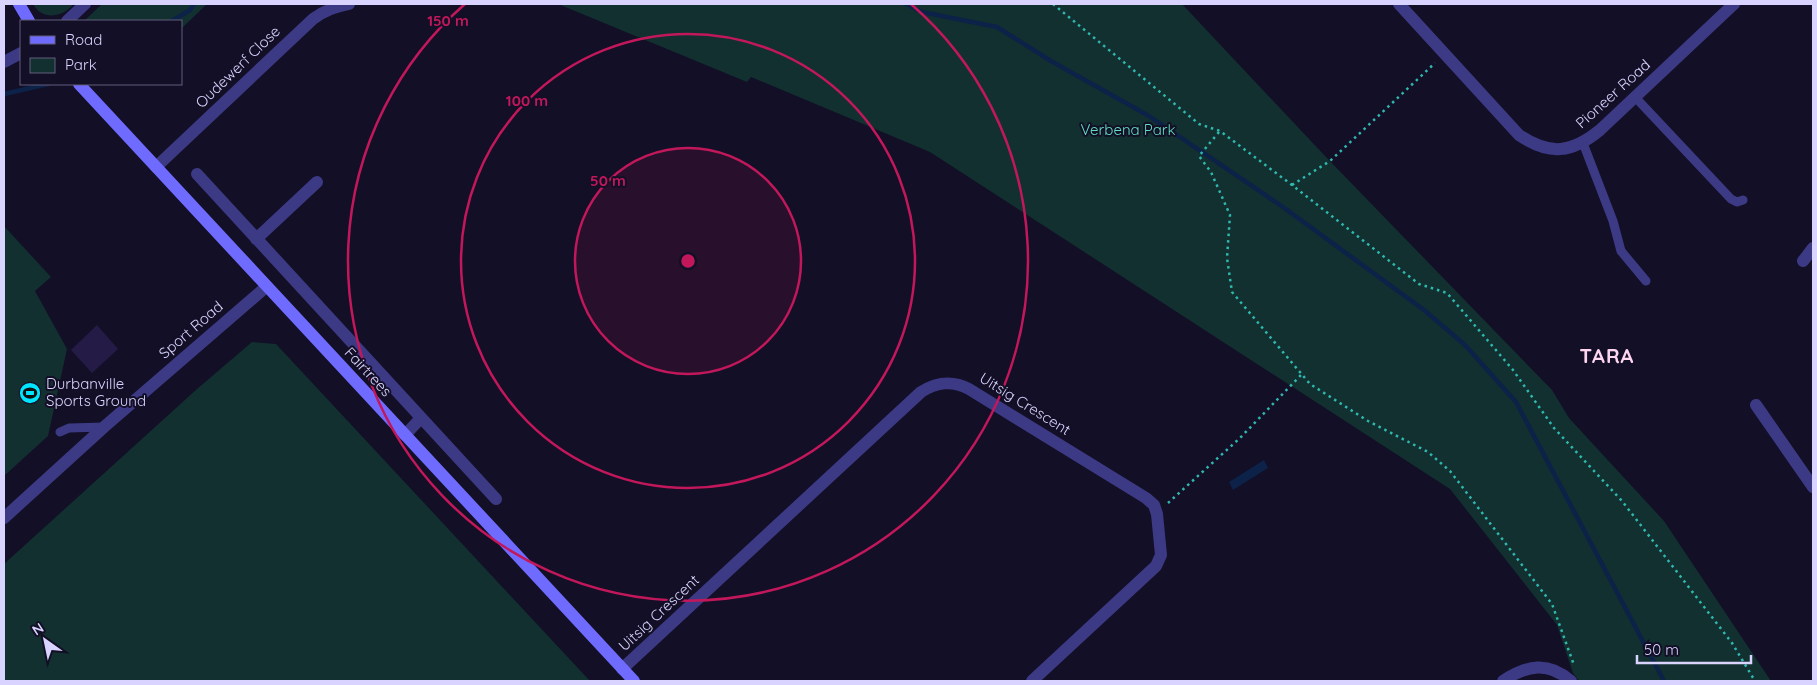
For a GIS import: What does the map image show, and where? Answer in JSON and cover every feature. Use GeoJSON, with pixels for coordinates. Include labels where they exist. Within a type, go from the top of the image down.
{"type":"FeatureCollection","features":[{"type":"Feature","properties":{"kind":"main road"},"geometry":{"type":"LineString","coordinates":[[19,4],[28,20]]}},
{"type":"Feature","properties":{"kind":"main road","name":"Fairtrees"},"geometry":{"type":"LineString","coordinates":[[80,85],[634,681]]}},
{"type":"Feature","properties":{"kind":"street"},"geometry":{"type":"LineString","coordinates":[[68,20],[85,4]]}},
{"type":"Feature","properties":{"kind":"street","name":"Oudewerf Close"},"geometry":{"type":"LineString","coordinates":[[156,167],[313,19],[332,8],[349,4]]}},
{"type":"Feature","properties":{"kind":"street","name":"Pioneer Road"},"geometry":{"type":"LineString","coordinates":[[1399,4],[1519,135],[1534,145],[1549,149],[1564,149],[1584,143],[1734,4]]}},
{"type":"Feature","properties":{"kind":"street"},"geometry":{"type":"LineString","coordinates":[[4,62],[20,54]]}},
{"type":"Feature","properties":{"kind":"street"},"geometry":{"type":"LineString","coordinates":[[197,174],[496,499]]}},
{"type":"Feature","properties":{"kind":"street"},"geometry":{"type":"LineString","coordinates":[[256,239],[317,182]]}},
{"type":"Feature","properties":{"kind":"street"},"geometry":{"type":"LineString","coordinates":[[1803,261],[1813,248]]}},
{"type":"Feature","properties":{"kind":"street","name":"Sport Road"},"geometry":{"type":"LineString","coordinates":[[4,518],[104,427],[266,287]]}},
{"type":"Feature","properties":{"kind":"street","name":"Uitsig Crescent"},"geometry":{"type":"LineString","coordinates":[[622,669],[921,392],[934,385],[948,383],[969,389],[1146,498],[1156,510]]}},
{"type":"Feature","properties":{"kind":"street"},"geometry":{"type":"LineString","coordinates":[[1756,405],[1813,487]]}},
{"type":"Feature","properties":{"kind":"street"},"geometry":{"type":"LineString","coordinates":[[405,435],[421,418]]}},
{"type":"Feature","properties":{"kind":"street"},"geometry":{"type":"LineString","coordinates":[[1032,681],[1156,566],[1161,555],[1156,510]]}},
{"type":"Feature","properties":{"kind":"street"},"geometry":{"type":"LineString","coordinates":[[1503,681],[1520,670],[1535,667],[1558,672],[1571,681]]}},
{"type":"Feature","properties":{"kind":"lane"},"geometry":{"type":"LineString","coordinates":[[1635,97],[1731,199],[1736,202],[1743,200]]}},
{"type":"Feature","properties":{"kind":"lane"},"geometry":{"type":"LineString","coordinates":[[1584,143],[1613,221],[1621,252],[1646,281]]}},
{"type":"Feature","properties":{"kind":"lane"},"geometry":{"type":"LineString","coordinates":[[60,432],[72,428],[104,427]]}},
{"type":"Feature","properties":{"kind":"path"},"geometry":{"type":"LineString","coordinates":[[1052,4],[1199,124],[1220,131],[1419,284],[1447,294],[1513,370],[1554,428],[1622,501],[1732,643],[1755,681]]}},
{"type":"Feature","properties":{"kind":"path"},"geometry":{"type":"LineString","coordinates":[[1292,185],[1330,161],[1445,54]]}},
{"type":"Feature","properties":{"kind":"path"},"geometry":{"type":"LineString","coordinates":[[1220,131],[1199,156],[1211,172],[1230,216],[1227,258],[1232,292],[1310,384],[1368,421],[1428,452],[1450,471],[1552,604],[1575,669]]}},
{"type":"Feature","properties":{"kind":"path"},"geometry":{"type":"LineString","coordinates":[[1156,510],[1173,499],[1213,462],[1302,374]]}},
{"type":"Feature","properties":{"kind":"green space"},"geometry":{"type":"Polygon","coordinates":[[[33,4],[72,4],[72,6],[62,13],[51,16],[41,13],[33,4]]]}},
{"type":"Feature","properties":{"kind":"green space"},"geometry":{"type":"Polygon","coordinates":[[[102,4],[207,4],[182,28],[182,20],[85,20],[102,4]]]}},
{"type":"Feature","properties":{"kind":"green space","name":"Verbena Park"},"geometry":{"type":"Polygon","coordinates":[[[558,4],[1182,4],[1325,156],[1552,390],[1569,418],[1664,521],[1771,681],[1579,681],[1573,673],[1557,625],[1450,489],[930,152],[751,77],[747,82],[558,4]]]}},
{"type":"Feature","properties":{"kind":"green space","name":"Durbanville Sports Ground"},"geometry":{"type":"Polygon","coordinates":[[[4,226],[51,277],[35,291],[67,349],[48,436],[4,476],[4,226]]]}},
{"type":"Feature","properties":{"kind":"green space"},"geometry":{"type":"Polygon","coordinates":[[[252,342],[276,344],[590,681],[4,681],[4,564],[197,389],[252,342]]]}},
{"type":"Feature","properties":{"kind":"water"},"geometry":{"type":"Polygon","coordinates":[[[1264,460],[1268,468],[1233,490],[1229,482],[1264,460]]]}},
{"type":"Feature","properties":{"kind":"building"},"geometry":{"type":"Polygon","coordinates":[[[97,325],[118,349],[92,373],[71,350],[97,325]]]}},
{"type":"Feature","properties":{"kind":"waterway"},"geometry":{"type":"LineString","coordinates":[[174,20],[190,10],[194,4]]}},
{"type":"Feature","properties":{"kind":"waterway"},"geometry":{"type":"LineString","coordinates":[[906,4],[922,12],[997,27],[1051,61],[1149,116],[1283,207],[1424,310],[1465,345],[1516,402],[1664,681]]}},
{"type":"Feature","properties":{"kind":"waterway"},"geometry":{"type":"LineString","coordinates":[[4,94],[44,85]]}},
{"type":"Feature","properties":{"kind":"place","name":"Durbanville Sports Ground"},"geometry":{"type":"Point","coordinates":[30,393]}},
{"type":"Feature","properties":{"kind":"district","name":"TARA"},"geometry":{"type":"Point","coordinates":[1607,356]}}]}
